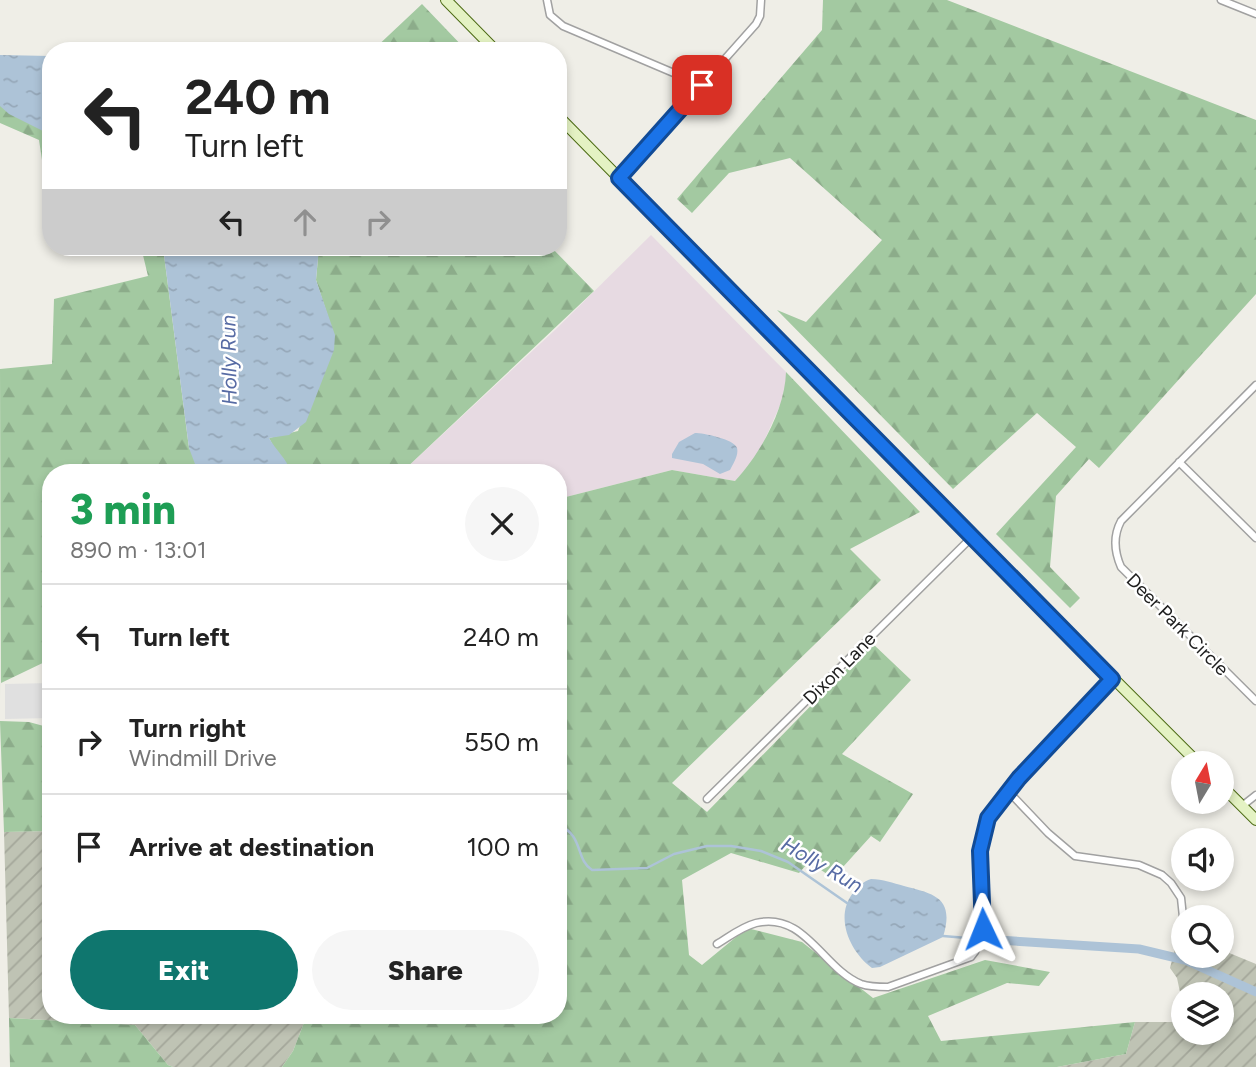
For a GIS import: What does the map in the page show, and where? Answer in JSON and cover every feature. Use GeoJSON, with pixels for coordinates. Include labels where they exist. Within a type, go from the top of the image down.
{"type":"FeatureCollection","features":[{"type":"Feature","properties":{"kind":"main road"},"geometry":{"type":"LineString","coordinates":[[446,0],[487,42]]}},
{"type":"Feature","properties":{"kind":"main road"},"geometry":{"type":"LineString","coordinates":[[567,125],[1186,751]]}},
{"type":"Feature","properties":{"kind":"main road"},"geometry":{"type":"LineString","coordinates":[[1234,798],[1256,820]]}},
{"type":"Feature","properties":{"kind":"street"},"geometry":{"type":"LineString","coordinates":[[547,0],[550,15],[563,26],[702,85]]}},
{"type":"Feature","properties":{"kind":"street"},"geometry":{"type":"LineString","coordinates":[[619,178],[756,23],[760,16],[761,0]]}},
{"type":"Feature","properties":{"kind":"street"},"geometry":{"type":"LineString","coordinates":[[1221,0],[1256,14]]}},
{"type":"Feature","properties":{"kind":"street","name":"Deer Park Circle"},"geometry":{"type":"LineString","coordinates":[[1256,385],[1121,521],[1115,538],[1121,567],[1256,701]]}},
{"type":"Feature","properties":{"kind":"street"},"geometry":{"type":"LineString","coordinates":[[1179,462],[1256,538]]}},
{"type":"Feature","properties":{"kind":"street","name":"Dixon Lane"},"geometry":{"type":"LineString","coordinates":[[707,799],[972,537]]}},
{"type":"Feature","properties":{"kind":"street"},"geometry":{"type":"LineString","coordinates":[[717,944],[749,925],[759,922],[777,923],[797,930],[810,939],[849,977],[874,987],[888,986],[971,957],[979,948],[983,929],[980,851],[988,818],[1008,791],[1112,679]]}},
{"type":"Feature","properties":{"kind":"street"},"geometry":{"type":"LineString","coordinates":[[1008,791],[1048,833],[1075,856],[1139,865],[1162,875],[1181,898],[1182,905]]}},
{"type":"Feature","properties":{"kind":"street"},"geometry":{"type":"LineString","coordinates":[[1242,806],[1256,795]]}},
{"type":"Feature","properties":{"kind":"shaded area"},"geometry":{"type":"Polygon","coordinates":[[[651,235],[786,372],[786,392],[761,448],[735,481],[672,470],[567,497],[567,464],[411,464],[555,330],[651,235]]]}},
{"type":"Feature","properties":{"kind":"shaded area"},"geometry":{"type":"Polygon","coordinates":[[[42,683],[42,718],[5,719],[5,684],[42,683]]]}},
{"type":"Feature","properties":{"kind":"shaded area"},"geometry":{"type":"Polygon","coordinates":[[[42,831],[42,1020],[9,1018],[4,832],[42,831]]]}},
{"type":"Feature","properties":{"kind":"shaded area"},"geometry":{"type":"Polygon","coordinates":[[[1234,955],[1256,964],[1256,1067],[1057,1067],[1126,1054],[1135,1022],[1171,1022],[1171,1045],[1234,1045],[1234,982],[1178,982],[1170,968],[1171,964],[1171,968],[1234,968],[1234,955]]]}},
{"type":"Feature","properties":{"kind":"shaded area"},"geometry":{"type":"Polygon","coordinates":[[[117,1024],[304,1024],[293,1051],[282,1067],[173,1067],[168,1065],[135,1025],[117,1024]]]}},
{"type":"Feature","properties":{"kind":"green space"},"geometry":{"type":"Polygon","coordinates":[[[823,0],[947,0],[1256,120],[1256,294],[1099,468],[1089,459],[1056,496],[1050,567],[1080,598],[1070,608],[996,534],[1076,447],[1037,413],[953,489],[777,310],[806,322],[882,240],[790,158],[729,173],[692,213],[677,199],[822,30],[823,0]]]}},
{"type":"Feature","properties":{"kind":"green space"},"geometry":{"type":"Polygon","coordinates":[[[422,4],[458,42],[382,42],[422,4]]]}},
{"type":"Feature","properties":{"kind":"green space"},"geometry":{"type":"Polygon","coordinates":[[[0,100],[42,128],[42,160],[39,140],[0,123],[0,100]]]}},
{"type":"Feature","properties":{"kind":"green space"},"geometry":{"type":"Polygon","coordinates":[[[143,256],[164,256],[189,448],[200,464],[42,464],[42,663],[1,683],[1,699],[0,369],[52,364],[54,299],[148,276],[143,256]]]}},
{"type":"Feature","properties":{"kind":"green space"},"geometry":{"type":"Polygon","coordinates":[[[318,256],[560,256],[594,291],[410,464],[283,464],[269,438],[298,431],[334,335],[316,280],[318,256]]]}},
{"type":"Feature","properties":{"kind":"green space"},"geometry":{"type":"Polygon","coordinates":[[[786,372],[920,512],[850,549],[881,580],[672,783],[707,812],[872,643],[911,680],[842,754],[913,794],[880,842],[871,836],[833,878],[809,862],[799,873],[731,853],[682,880],[689,955],[702,965],[747,928],[802,942],[873,998],[985,960],[1050,972],[1039,986],[1007,983],[928,1016],[941,1041],[1135,1022],[1126,1054],[1057,1067],[282,1067],[293,1051],[304,1024],[567,1024],[567,497],[672,470],[735,481],[770,431],[785,386],[786,372]]]}},
{"type":"Feature","properties":{"kind":"green space"},"geometry":{"type":"Polygon","coordinates":[[[0,721],[29,722],[42,726],[42,831],[4,832],[0,721]]]}},
{"type":"Feature","properties":{"kind":"green space"},"geometry":{"type":"Polygon","coordinates":[[[9,1018],[42,1020],[42,1024],[135,1025],[168,1065],[173,1067],[10,1067],[9,1018]]]}},
{"type":"Feature","properties":{"kind":"water"},"geometry":{"type":"Polygon","coordinates":[[[0,55],[42,56],[42,130],[9,114],[0,106],[0,55]]]}},
{"type":"Feature","properties":{"kind":"water"},"geometry":{"type":"Polygon","coordinates":[[[164,256],[318,256],[316,280],[335,335],[334,350],[306,422],[289,435],[269,438],[286,464],[195,464],[189,448],[164,256]]]}},
{"type":"Feature","properties":{"kind":"water"},"geometry":{"type":"Polygon","coordinates":[[[695,433],[718,437],[735,445],[737,454],[730,470],[720,474],[703,464],[672,458],[679,442],[695,433]]]}},
{"type":"Feature","properties":{"kind":"water"},"geometry":{"type":"Polygon","coordinates":[[[871,879],[925,892],[940,900],[946,914],[943,937],[880,967],[872,968],[851,944],[845,923],[847,902],[863,883],[871,879]]]}},
{"type":"Feature","properties":{"kind":"waterway","name":"Holly Run"},"geometry":{"type":"LineString","coordinates":[[567,830],[576,841],[583,860],[592,870],[647,868],[674,854],[707,846],[731,846],[761,851],[788,862],[847,903]]}},
{"type":"Feature","properties":{"kind":"waterway","name":"Holly Run"},"geometry":{"type":"LineString","coordinates":[[943,936],[967,938]]}},
{"type":"Feature","properties":{"kind":"waterway","name":"Holly Run"},"geometry":{"type":"LineString","coordinates":[[998,940],[1139,949],[1185,960],[1256,992]]}},
{"type":"Feature","properties":{"kind":"route"},"geometry":{"type":"LineString","coordinates":[[702,85],[619,178],[1112,679],[1019,778],[988,818],[980,851],[983,929]]}}]}
